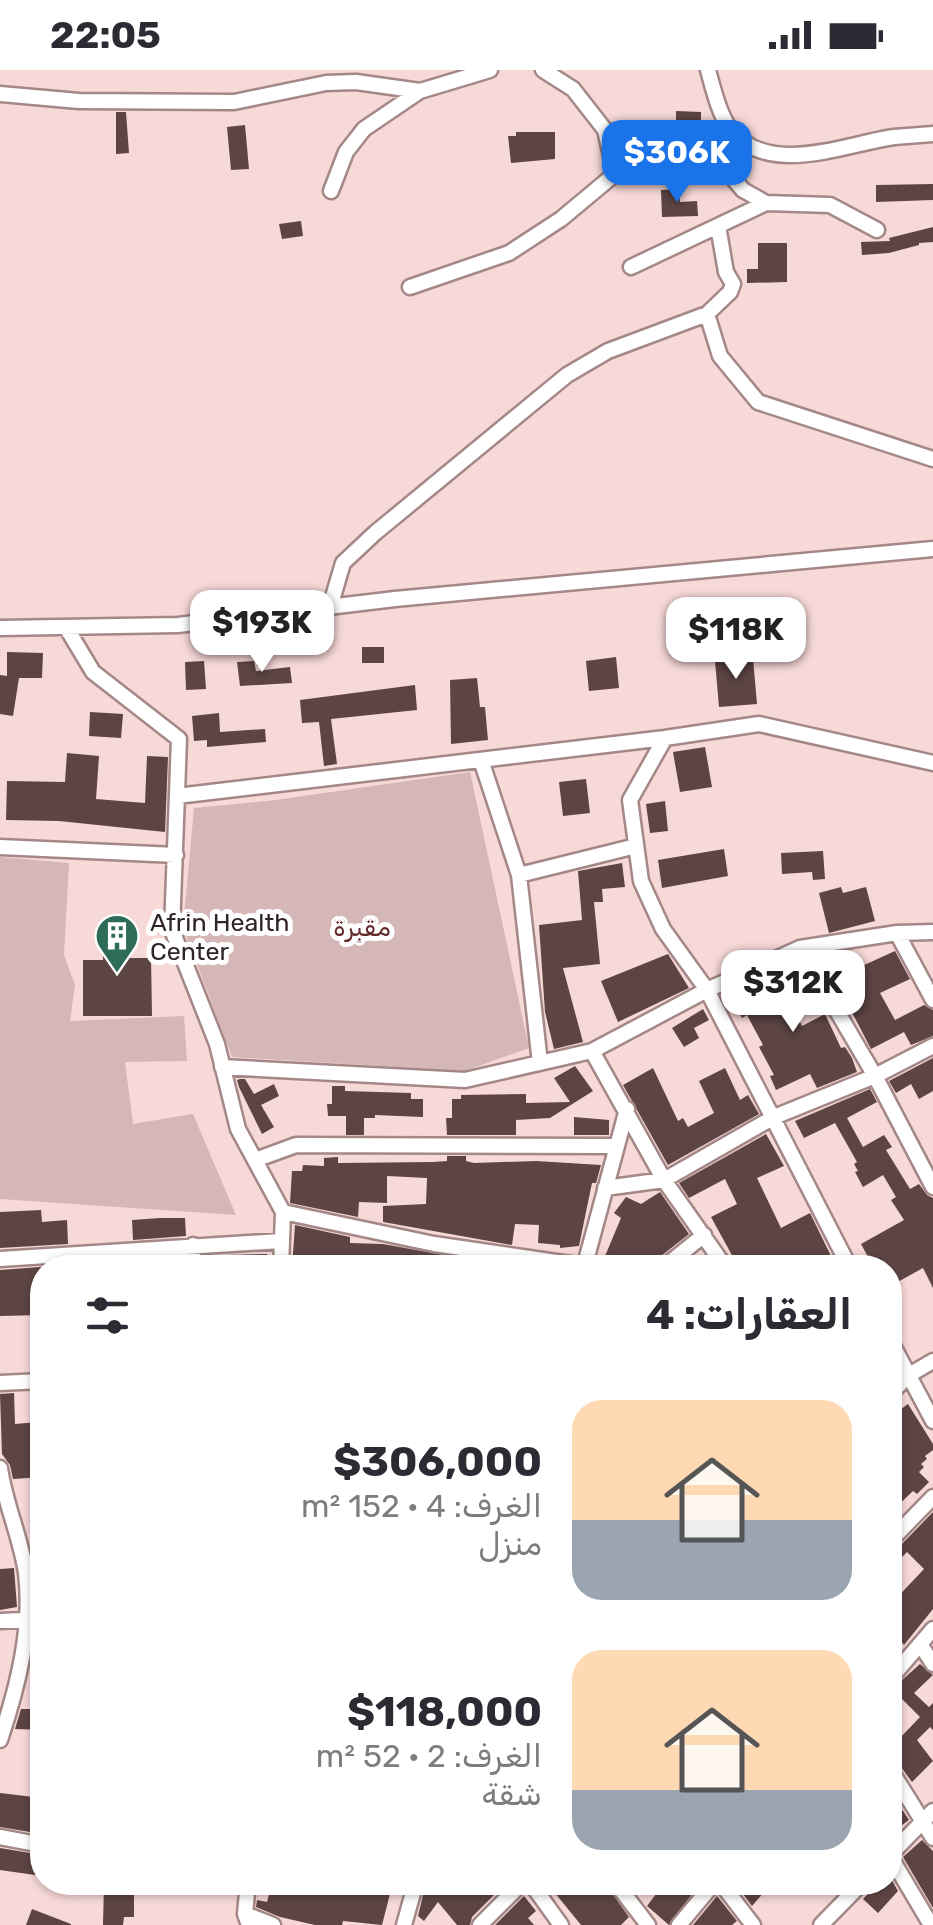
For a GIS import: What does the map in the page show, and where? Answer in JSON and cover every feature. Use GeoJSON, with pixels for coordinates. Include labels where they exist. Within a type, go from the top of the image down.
{"type":"FeatureCollection","features":[{"type":"Feature","properties":{"kind":"street"},"geometry":{"type":"LineString","coordinates":[[331,191],[346,152],[364,128],[420,92],[490,70]]}},
{"type":"Feature","properties":{"kind":"street"},"geometry":{"type":"LineString","coordinates":[[410,287],[509,252],[562,219],[615,174],[605,130],[573,89],[543,70]]}},
{"type":"Feature","properties":{"kind":"street"},"geometry":{"type":"LineString","coordinates":[[708,70],[730,128],[748,143],[770,151],[795,157],[894,137],[933,134]]}},
{"type":"Feature","properties":{"kind":"street"},"geometry":{"type":"LineString","coordinates":[[0,94],[80,101],[234,102],[326,83],[356,82],[420,92]]}},
{"type":"Feature","properties":{"kind":"street"},"geometry":{"type":"LineString","coordinates":[[605,130],[720,164],[743,190],[766,203]]}},
{"type":"Feature","properties":{"kind":"street"},"geometry":{"type":"LineString","coordinates":[[630,267],[766,203],[830,205],[877,230]]}},
{"type":"Feature","properties":{"kind":"street"},"geometry":{"type":"LineString","coordinates":[[330,607],[344,563],[374,533],[567,375],[608,351],[707,314],[730,292],[733,284],[726,272],[718,226]]}},
{"type":"Feature","properties":{"kind":"street"},"geometry":{"type":"LineString","coordinates":[[707,314],[720,356],[758,402],[933,458]]}},
{"type":"Feature","properties":{"kind":"street"},"geometry":{"type":"LineString","coordinates":[[0,628],[178,625],[933,549]]}},
{"type":"Feature","properties":{"kind":"street"},"geometry":{"type":"LineString","coordinates":[[66,627],[94,672],[179,739],[172,930],[222,1067],[238,1129],[283,1212],[280,1255]]}},
{"type":"Feature","properties":{"kind":"street"},"geometry":{"type":"LineString","coordinates":[[178,796],[759,724],[933,763]]}},
{"type":"Feature","properties":{"kind":"street"},"geometry":{"type":"LineString","coordinates":[[665,738],[630,800],[641,881],[663,929],[707,990],[843,1255]]}},
{"type":"Feature","properties":{"kind":"street"},"geometry":{"type":"LineString","coordinates":[[481,760],[519,875],[540,1063]]}},
{"type":"Feature","properties":{"kind":"street"},"geometry":{"type":"LineString","coordinates":[[519,875],[636,846]]}},
{"type":"Feature","properties":{"kind":"street"},"geometry":{"type":"LineString","coordinates":[[0,847],[176,855]]}},
{"type":"Feature","properties":{"kind":"street"},"geometry":{"type":"LineString","coordinates":[[222,1067],[465,1080],[592,1051],[707,990],[800,948],[933,932]]}},
{"type":"Feature","properties":{"kind":"street"},"geometry":{"type":"LineString","coordinates":[[897,934],[933,1000]]}},
{"type":"Feature","properties":{"kind":"street"},"geometry":{"type":"LineString","coordinates":[[800,948],[875,1076],[933,1187]]}},
{"type":"Feature","properties":{"kind":"street"},"geometry":{"type":"LineString","coordinates":[[605,1188],[664,1180],[774,1118],[875,1076],[933,1046]]}},
{"type":"Feature","properties":{"kind":"street"},"geometry":{"type":"LineString","coordinates":[[592,1051],[664,1180],[717,1255]]}},
{"type":"Feature","properties":{"kind":"street"},"geometry":{"type":"LineString","coordinates":[[587,1255],[627,1109]]}},
{"type":"Feature","properties":{"kind":"street"},"geometry":{"type":"LineString","coordinates":[[255,1160],[296,1145],[617,1146]]}},
{"type":"Feature","properties":{"kind":"street"},"geometry":{"type":"LineString","coordinates":[[283,1212],[506,1255]]}},
{"type":"Feature","properties":{"kind":"street"},"geometry":{"type":"LineString","coordinates":[[680,1255],[704,1236]]}},
{"type":"Feature","properties":{"kind":"street"},"geometry":{"type":"LineString","coordinates":[[55,1255],[281,1241]]}},
{"type":"Feature","properties":{"kind":"street"},"geometry":{"type":"LineString","coordinates":[[193,1245],[193,1255]]}},
{"type":"Feature","properties":{"kind":"street"},"geometry":{"type":"LineString","coordinates":[[0,1259],[30,1257]]}},
{"type":"Feature","properties":{"kind":"street"},"geometry":{"type":"LineString","coordinates":[[902,1361],[933,1421]]}},
{"type":"Feature","properties":{"kind":"street"},"geometry":{"type":"LineString","coordinates":[[902,1381],[933,1361]]}},
{"type":"Feature","properties":{"kind":"street"},"geometry":{"type":"LineString","coordinates":[[0,1383],[30,1382]]}},
{"type":"Feature","properties":{"kind":"street"},"geometry":{"type":"LineString","coordinates":[[0,1468],[26,1574],[25,1622],[16,1692],[0,1740]]}},
{"type":"Feature","properties":{"kind":"street"},"geometry":{"type":"LineString","coordinates":[[902,1529],[933,1497]]}},
{"type":"Feature","properties":{"kind":"street"},"geometry":{"type":"LineString","coordinates":[[0,1621],[30,1621]]}},
{"type":"Feature","properties":{"kind":"street"},"geometry":{"type":"LineString","coordinates":[[902,1664],[933,1629]]}},
{"type":"Feature","properties":{"kind":"street"},"geometry":{"type":"LineString","coordinates":[[920,1644],[933,1664]]}},
{"type":"Feature","properties":{"kind":"street"},"geometry":{"type":"LineString","coordinates":[[902,1785],[928,1816],[933,1838]]}},
{"type":"Feature","properties":{"kind":"street"},"geometry":{"type":"LineString","coordinates":[[902,1843],[928,1816]]}},
{"type":"Feature","properties":{"kind":"street"},"geometry":{"type":"LineString","coordinates":[[0,1837],[30,1843]]}},
{"type":"Feature","properties":{"kind":"street"},"geometry":{"type":"LineString","coordinates":[[902,1875],[931,1925]]}},
{"type":"Feature","properties":{"kind":"street"},"geometry":{"type":"LineString","coordinates":[[404,1925],[412,1895]]}},
{"type":"Feature","properties":{"kind":"street"},"geometry":{"type":"LineString","coordinates":[[480,1925],[513,1895]]}},
{"type":"Feature","properties":{"kind":"street"},"geometry":{"type":"LineString","coordinates":[[537,1895],[561,1925]]}},
{"type":"Feature","properties":{"kind":"street"},"geometry":{"type":"LineString","coordinates":[[624,1895],[648,1925]]}},
{"type":"Feature","properties":{"kind":"street"},"geometry":{"type":"LineString","coordinates":[[679,1925],[706,1895]]}},
{"type":"Feature","properties":{"kind":"street"},"geometry":{"type":"LineString","coordinates":[[729,1895],[753,1925]]}},
{"type":"Feature","properties":{"kind":"street"},"geometry":{"type":"LineString","coordinates":[[820,1925],[850,1895]]}},
{"type":"Feature","properties":{"kind":"street"},"geometry":{"type":"LineString","coordinates":[[248,1920],[273,1925]]}},
{"type":"Feature","properties":{"kind":"green space","name":"مقبرة"},"geometry":{"type":"Polygon","coordinates":[[[470,772],[529,1048],[465,1071],[232,1057],[183,928],[194,808],[470,772]]]}},
{"type":"Feature","properties":{"kind":"green space"},"geometry":{"type":"Polygon","coordinates":[[[0,857],[69,863],[64,955],[75,985],[70,1021],[184,1016],[187,1061],[125,1062],[133,1124],[193,1114],[236,1215],[0,1199],[0,857]]]}},
{"type":"Feature","properties":{"kind":"building"},"geometry":{"type":"Polygon","coordinates":[[[676,111],[701,112],[701,126],[676,126],[676,111]]]}},
{"type":"Feature","properties":{"kind":"building"},"geometry":{"type":"Polygon","coordinates":[[[116,112],[126,112],[129,153],[116,154],[116,112]]]}},
{"type":"Feature","properties":{"kind":"building"},"geometry":{"type":"Polygon","coordinates":[[[245,125],[249,169],[231,170],[227,127],[245,125]]]}},
{"type":"Feature","properties":{"kind":"building"},"geometry":{"type":"Polygon","coordinates":[[[516,132],[555,132],[555,159],[511,163],[508,136],[516,136],[516,132]]]}},
{"type":"Feature","properties":{"kind":"building"},"geometry":{"type":"Polygon","coordinates":[[[933,184],[933,200],[876,202],[876,185],[933,184]]]}},
{"type":"Feature","properties":{"kind":"building"},"geometry":{"type":"Polygon","coordinates":[[[679,189],[680,202],[697,201],[698,216],[662,217],[661,190],[679,189]]]}},
{"type":"Feature","properties":{"kind":"building"},"geometry":{"type":"Polygon","coordinates":[[[301,221],[303,236],[282,239],[279,224],[301,221]]]}},
{"type":"Feature","properties":{"kind":"building"},"geometry":{"type":"Polygon","coordinates":[[[933,227],[933,242],[862,255],[861,242],[890,241],[889,238],[933,227]]]}},
{"type":"Feature","properties":{"kind":"building"},"geometry":{"type":"Polygon","coordinates":[[[758,243],[787,243],[787,282],[747,283],[747,269],[758,269],[758,243]]]}},
{"type":"Feature","properties":{"kind":"building"},"geometry":{"type":"Polygon","coordinates":[[[362,647],[384,647],[384,663],[362,663],[362,647]]]}},
{"type":"Feature","properties":{"kind":"building"},"geometry":{"type":"Polygon","coordinates":[[[7,652],[43,653],[42,678],[19,678],[13,716],[0,714],[0,675],[7,676],[7,652]]]}},
{"type":"Feature","properties":{"kind":"building"},"geometry":{"type":"Polygon","coordinates":[[[616,657],[619,688],[589,691],[586,661],[616,657]]]}},
{"type":"Feature","properties":{"kind":"building"},"geometry":{"type":"Polygon","coordinates":[[[753,658],[757,704],[719,707],[715,661],[753,658]]]}},
{"type":"Feature","properties":{"kind":"building"},"geometry":{"type":"Polygon","coordinates":[[[204,661],[206,689],[186,690],[185,662],[204,661]]]}},
{"type":"Feature","properties":{"kind":"building"},"geometry":{"type":"Polygon","coordinates":[[[254,661],[256,671],[290,667],[292,683],[240,686],[237,662],[254,661]]]}},
{"type":"Feature","properties":{"kind":"building"},"geometry":{"type":"Polygon","coordinates":[[[477,678],[488,740],[451,744],[450,680],[477,678]]]}},
{"type":"Feature","properties":{"kind":"building"},"geometry":{"type":"Polygon","coordinates":[[[415,685],[417,710],[331,719],[337,764],[324,766],[319,722],[302,723],[300,700],[415,685]]]}},
{"type":"Feature","properties":{"kind":"building"},"geometry":{"type":"Polygon","coordinates":[[[90,712],[123,714],[121,738],[89,736],[90,712]]]}},
{"type":"Feature","properties":{"kind":"building"},"geometry":{"type":"Polygon","coordinates":[[[219,713],[220,732],[265,729],[266,742],[207,747],[207,740],[194,741],[192,716],[219,713]]]}},
{"type":"Feature","properties":{"kind":"building"},"geometry":{"type":"Polygon","coordinates":[[[705,747],[712,787],[680,792],[673,752],[705,747]]]}},
{"type":"Feature","properties":{"kind":"building"},"geometry":{"type":"Polygon","coordinates":[[[67,753],[99,756],[96,799],[145,803],[147,756],[168,757],[165,832],[6,820],[7,781],[65,782],[67,753]]]}},
{"type":"Feature","properties":{"kind":"building"},"geometry":{"type":"Polygon","coordinates":[[[586,779],[590,813],[563,816],[559,782],[586,779]]]}},
{"type":"Feature","properties":{"kind":"building"},"geometry":{"type":"Polygon","coordinates":[[[665,801],[668,831],[650,833],[646,804],[665,801]]]}},
{"type":"Feature","properties":{"kind":"building"},"geometry":{"type":"Polygon","coordinates":[[[724,849],[728,876],[662,888],[658,860],[724,849]]]}},
{"type":"Feature","properties":{"kind":"building"},"geometry":{"type":"Polygon","coordinates":[[[823,851],[825,879],[813,880],[812,872],[782,874],[781,853],[823,851]]]}},
{"type":"Feature","properties":{"kind":"building"},"geometry":{"type":"Polygon","coordinates":[[[622,863],[625,887],[602,889],[603,902],[594,902],[600,964],[563,968],[583,1042],[554,1049],[545,1012],[539,925],[582,920],[578,871],[622,863]]]}},
{"type":"Feature","properties":{"kind":"building"},"geometry":{"type":"Polygon","coordinates":[[[841,887],[843,893],[866,887],[875,921],[829,933],[819,893],[841,887]]]}},
{"type":"Feature","properties":{"kind":"building","name":"Afrin Health Center"},"geometry":{"type":"Polygon","coordinates":[[[103,948],[123,948],[123,958],[151,958],[152,1016],[83,1016],[83,960],[103,960],[103,948]]]}},
{"type":"Feature","properties":{"kind":"building"},"geometry":{"type":"Polygon","coordinates":[[[895,951],[910,979],[880,993],[895,1020],[924,1005],[933,1010],[933,1036],[911,1045],[904,1032],[871,1049],[831,972],[859,960],[862,966],[895,951]]]}},
{"type":"Feature","properties":{"kind":"building"},"geometry":{"type":"Polygon","coordinates":[[[668,954],[689,988],[618,1022],[601,981],[668,954]]]}},
{"type":"Feature","properties":{"kind":"building"},"geometry":{"type":"Polygon","coordinates":[[[796,962],[805,978],[784,989],[802,1026],[825,1014],[857,1072],[817,1088],[810,1074],[776,1090],[770,1076],[774,1075],[759,1047],[763,1045],[747,1015],[742,1018],[732,1000],[796,962]]]}},
{"type":"Feature","properties":{"kind":"building"},"geometry":{"type":"Polygon","coordinates":[[[703,1009],[709,1020],[694,1028],[699,1038],[684,1047],[672,1028],[703,1009]]]}},
{"type":"Feature","properties":{"kind":"building"},"geometry":{"type":"Polygon","coordinates":[[[933,1058],[933,1091],[919,1099],[911,1084],[896,1093],[889,1081],[933,1058]]]}},
{"type":"Feature","properties":{"kind":"building"},"geometry":{"type":"Polygon","coordinates":[[[575,1066],[593,1091],[550,1118],[516,1120],[516,1135],[447,1135],[446,1118],[452,1118],[452,1099],[461,1099],[461,1095],[526,1094],[526,1103],[570,1102],[554,1078],[575,1066]]]}},
{"type":"Feature","properties":{"kind":"building"},"geometry":{"type":"Polygon","coordinates":[[[653,1068],[678,1121],[683,1118],[688,1127],[714,1113],[699,1081],[725,1068],[740,1100],[748,1095],[759,1114],[668,1165],[623,1085],[653,1068]]]}},
{"type":"Feature","properties":{"kind":"building"},"geometry":{"type":"Polygon","coordinates":[[[245,1079],[254,1094],[274,1084],[279,1096],[261,1105],[274,1127],[262,1134],[239,1087],[237,1080],[245,1079]]]}},
{"type":"Feature","properties":{"kind":"building"},"geometry":{"type":"Polygon","coordinates":[[[332,1086],[345,1086],[345,1091],[411,1093],[411,1099],[423,1099],[423,1117],[375,1115],[364,1118],[364,1135],[346,1135],[346,1116],[328,1116],[332,1086]]]}},
{"type":"Feature","properties":{"kind":"building"},"geometry":{"type":"Polygon","coordinates":[[[870,1089],[877,1102],[847,1118],[863,1147],[884,1135],[892,1147],[886,1150],[910,1189],[919,1184],[933,1198],[933,1288],[923,1268],[902,1280],[902,1255],[867,1255],[861,1244],[904,1220],[891,1200],[896,1197],[883,1175],[863,1187],[855,1172],[857,1162],[835,1123],[804,1138],[795,1121],[870,1089]]]}},
{"type":"Feature","properties":{"kind":"building"},"geometry":{"type":"Polygon","coordinates":[[[574,1117],[609,1120],[609,1135],[574,1135],[574,1117]]]}},
{"type":"Feature","properties":{"kind":"building"},"geometry":{"type":"Polygon","coordinates":[[[766,1134],[784,1166],[757,1178],[781,1228],[810,1213],[831,1255],[732,1255],[711,1217],[737,1204],[725,1179],[689,1198],[679,1183],[766,1134]]]}},
{"type":"Feature","properties":{"kind":"building"},"geometry":{"type":"Polygon","coordinates":[[[447,1156],[466,1156],[466,1161],[474,1163],[601,1165],[596,1183],[592,1183],[579,1246],[560,1248],[538,1243],[539,1225],[515,1224],[512,1245],[383,1222],[383,1206],[426,1204],[427,1178],[387,1176],[387,1203],[359,1202],[358,1217],[290,1203],[292,1171],[302,1171],[303,1165],[324,1166],[324,1158],[338,1157],[338,1163],[433,1162],[447,1161],[447,1156]]]}},
{"type":"Feature","properties":{"kind":"building"},"geometry":{"type":"Polygon","coordinates":[[[660,1192],[689,1234],[662,1255],[605,1255],[621,1218],[614,1213],[626,1197],[641,1204],[660,1192]]]}},
{"type":"Feature","properties":{"kind":"building"},"geometry":{"type":"Polygon","coordinates":[[[41,1210],[42,1222],[67,1220],[68,1244],[0,1248],[0,1212],[41,1210]]]}},
{"type":"Feature","properties":{"kind":"building"},"geometry":{"type":"Polygon","coordinates":[[[185,1218],[186,1236],[133,1240],[132,1220],[185,1218]]]}},
{"type":"Feature","properties":{"kind":"building"},"geometry":{"type":"Polygon","coordinates":[[[295,1225],[350,1237],[350,1243],[383,1244],[444,1255],[293,1255],[295,1225]]]}},
{"type":"Feature","properties":{"kind":"building"},"geometry":{"type":"Polygon","coordinates":[[[30,1268],[30,1315],[0,1316],[0,1270],[30,1268]]]}},
{"type":"Feature","properties":{"kind":"building"},"geometry":{"type":"Polygon","coordinates":[[[14,1393],[15,1424],[30,1423],[30,1478],[13,1479],[2,1454],[0,1394],[14,1393]]]}},
{"type":"Feature","properties":{"kind":"building"},"geometry":{"type":"Polygon","coordinates":[[[908,1404],[933,1450],[925,1456],[919,1472],[929,1482],[902,1502],[902,1408],[908,1404]]]}},
{"type":"Feature","properties":{"kind":"building"},"geometry":{"type":"Polygon","coordinates":[[[933,1512],[933,1609],[904,1645],[902,1592],[924,1569],[907,1552],[902,1557],[902,1544],[933,1512]]]}},
{"type":"Feature","properties":{"kind":"building"},"geometry":{"type":"Polygon","coordinates":[[[14,1568],[17,1607],[0,1610],[0,1569],[14,1568]]]}},
{"type":"Feature","properties":{"kind":"building"},"geometry":{"type":"Polygon","coordinates":[[[920,1664],[933,1675],[914,1693],[929,1707],[933,1703],[933,1730],[930,1727],[917,1740],[933,1761],[912,1782],[902,1768],[902,1736],[920,1717],[902,1699],[902,1680],[920,1664]]]}},
{"type":"Feature","properties":{"kind":"building"},"geometry":{"type":"Polygon","coordinates":[[[21,1709],[30,1709],[30,1730],[15,1729],[21,1709]]]}},
{"type":"Feature","properties":{"kind":"building"},"geometry":{"type":"Polygon","coordinates":[[[0,1793],[30,1797],[30,1832],[0,1827],[0,1793]]]}},
{"type":"Feature","properties":{"kind":"building"},"geometry":{"type":"Polygon","coordinates":[[[922,1840],[933,1851],[933,1908],[903,1857],[922,1840]]]}},
{"type":"Feature","properties":{"kind":"building"},"geometry":{"type":"Polygon","coordinates":[[[0,1848],[30,1853],[30,1874],[0,1870],[0,1848]]]}},
{"type":"Feature","properties":{"kind":"building"},"geometry":{"type":"Polygon","coordinates":[[[104,1895],[134,1895],[134,1917],[124,1917],[123,1925],[103,1925],[104,1895]]]}},
{"type":"Feature","properties":{"kind":"building"},"geometry":{"type":"Polygon","coordinates":[[[269,1895],[390,1895],[382,1925],[343,1921],[342,1925],[315,1925],[256,1907],[257,1900],[267,1902],[269,1895]]]}},
{"type":"Feature","properties":{"kind":"building"},"geometry":{"type":"Polygon","coordinates":[[[423,1895],[494,1895],[472,1917],[470,1925],[457,1925],[438,1902],[424,1921],[418,1916],[423,1895]]]}},
{"type":"Feature","properties":{"kind":"building"},"geometry":{"type":"Polygon","coordinates":[[[557,1895],[613,1895],[629,1917],[621,1925],[581,1925],[557,1895]]]}},
{"type":"Feature","properties":{"kind":"building"},"geometry":{"type":"Polygon","coordinates":[[[655,1895],[691,1895],[669,1925],[647,1906],[655,1895]]]}},
{"type":"Feature","properties":{"kind":"building"},"geometry":{"type":"Polygon","coordinates":[[[744,1895],[762,1895],[752,1906],[744,1895]]]}},
{"type":"Feature","properties":{"kind":"building"},"geometry":{"type":"Polygon","coordinates":[[[867,1895],[894,1895],[878,1913],[863,1899],[867,1895]]]}},
{"type":"Feature","properties":{"kind":"building"},"geometry":{"type":"Polygon","coordinates":[[[524,1896],[536,1911],[528,1918],[534,1925],[495,1925],[524,1896]]]}},
{"type":"Feature","properties":{"kind":"building"},"geometry":{"type":"Polygon","coordinates":[[[717,1896],[737,1921],[732,1925],[693,1925],[717,1896]]]}},
{"type":"Feature","properties":{"kind":"building"},"geometry":{"type":"Polygon","coordinates":[[[32,1909],[71,1924],[71,1925],[26,1925],[32,1909]]]}},
{"type":"Feature","properties":{"kind":"place","name":"Afrin Health Center"},"geometry":{"type":"Point","coordinates":[117,974]}}]}
